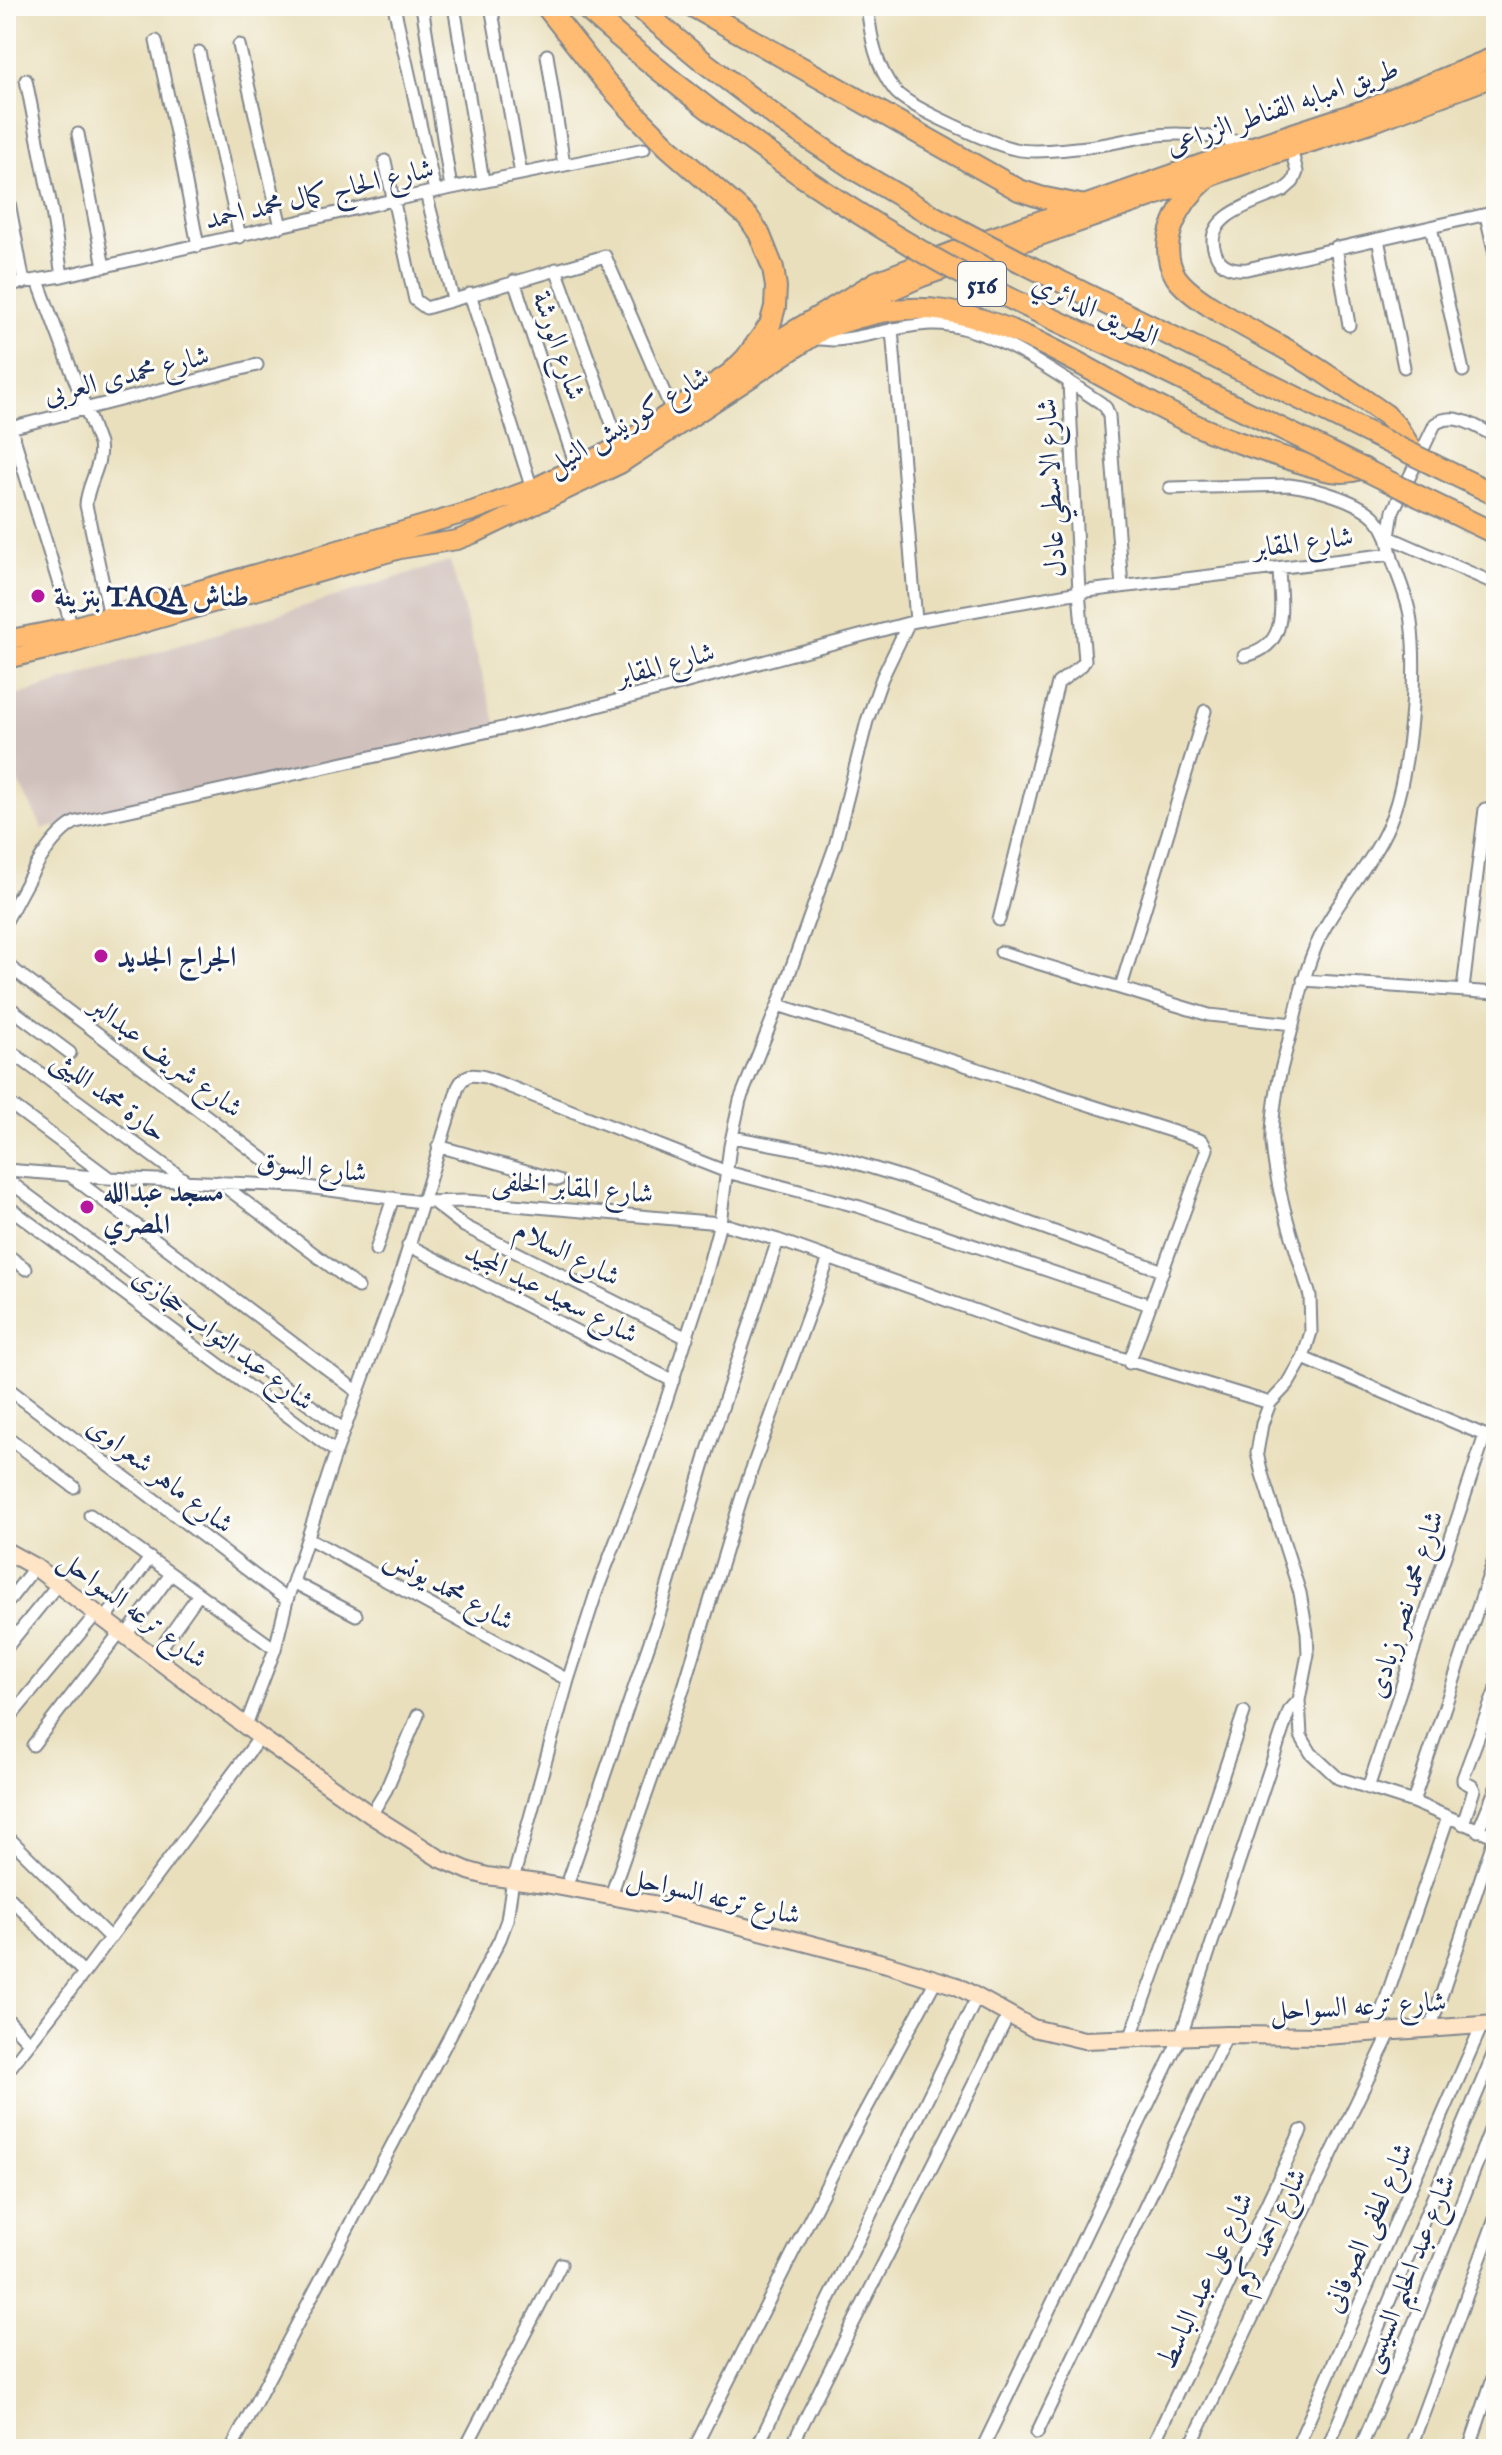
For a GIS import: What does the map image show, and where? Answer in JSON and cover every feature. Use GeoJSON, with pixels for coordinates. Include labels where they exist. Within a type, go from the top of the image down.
{"type":"FeatureCollection","features":[{"type":"Feature","properties":{"kind":"highway"},"geometry":{"type":"LineString","coordinates":[[546,6],[636,115],[748,217],[759,233],[767,250],[776,287],[775,307],[770,325],[731,373]]}},
{"type":"Feature","properties":{"kind":"highway","name":"الطريق الدائري"},"geometry":{"type":"LineString","coordinates":[[583,6],[642,58],[780,163],[928,255],[1005,296],[1317,444],[1496,534]]}},
{"type":"Feature","properties":{"kind":"highway","name":"الطريق الدائري"},"geometry":{"type":"LineString","coordinates":[[637,6],[779,119],[857,171],[937,218],[1496,495]]}},
{"type":"Feature","properties":{"kind":"highway"},"geometry":{"type":"LineString","coordinates":[[692,6],[1019,190],[1062,203],[1085,206]]}},
{"type":"Feature","properties":{"kind":"highway"},"geometry":{"type":"LineString","coordinates":[[1206,179],[1184,201],[1171,229],[1170,262],[1175,275],[1190,294],[1299,357],[1386,415],[1425,460]]}},
{"type":"Feature","properties":{"kind":"highway"},"geometry":{"type":"LineString","coordinates":[[825,328],[872,312],[909,308],[944,311],[984,320],[1055,351],[1188,422],[1248,447],[1343,474],[1363,468]]}},
{"type":"Feature","properties":{"kind":"main road","name":"طريق امبابه القناطر الزراعى"},"geometry":{"type":"LineString","coordinates":[[1085,206],[1372,107],[1496,56]]}},
{"type":"Feature","properties":{"kind":"main road","name":"طريق امبابه القناطر الزراعى"},"geometry":{"type":"LineString","coordinates":[[1206,179],[1374,122],[1496,76]]}},
{"type":"Feature","properties":{"kind":"main road","name":"شارع كورنيش النيل"},"geometry":{"type":"LineString","coordinates":[[6,659],[67,645],[400,549],[457,540],[478,532],[620,464],[864,303],[922,277],[1206,179]]}},
{"type":"Feature","properties":{"kind":"main road","name":"شارع كورنيش النيل"},"geometry":{"type":"LineString","coordinates":[[6,640],[72,627],[472,511],[532,489],[620,446],[788,334],[876,281],[1085,206]]}},
{"type":"Feature","properties":{"kind":"main road"},"geometry":{"type":"LineString","coordinates":[[472,511],[466,524],[470,530],[478,532]]}},
{"type":"Feature","properties":{"kind":"main road","name":"شارع ترعه السواحل"},"geometry":{"type":"LineString","coordinates":[[6,1551],[35,1567],[260,1737],[371,1815],[439,1858],[478,1874],[669,1907],[937,1978],[1033,2028],[1084,2040],[1382,2034],[1489,2024]]}},
{"type":"Feature","properties":{"kind":"street"},"geometry":{"type":"LineString","coordinates":[[394,6],[453,299]]}},
{"type":"Feature","properties":{"kind":"street"},"geometry":{"type":"LineString","coordinates":[[422,6],[451,188]]}},
{"type":"Feature","properties":{"kind":"street"},"geometry":{"type":"LineString","coordinates":[[454,6],[483,181]]}},
{"type":"Feature","properties":{"kind":"street"},"geometry":{"type":"LineString","coordinates":[[491,6],[521,174]]}},
{"type":"Feature","properties":{"kind":"street"},"geometry":{"type":"LineString","coordinates":[[867,6],[876,58],[898,95],[988,141],[1018,150],[1049,150],[1179,134],[1256,145]]}},
{"type":"Feature","properties":{"kind":"street"},"geometry":{"type":"LineString","coordinates":[[156,41],[198,246]]}},
{"type":"Feature","properties":{"kind":"street"},"geometry":{"type":"LineString","coordinates":[[239,45],[281,227]]}},
{"type":"Feature","properties":{"kind":"street"},"geometry":{"type":"LineString","coordinates":[[199,52],[240,237]]}},
{"type":"Feature","properties":{"kind":"street"},"geometry":{"type":"LineString","coordinates":[[547,55],[564,165]]}},
{"type":"Feature","properties":{"kind":"street"},"geometry":{"type":"LineString","coordinates":[[26,80],[62,276]]}},
{"type":"Feature","properties":{"kind":"street"},"geometry":{"type":"LineString","coordinates":[[78,134],[104,267]]}},
{"type":"Feature","properties":{"kind":"street","name":"شارع الحاج كمال محمد احمد"},"geometry":{"type":"LineString","coordinates":[[6,285],[62,276],[393,200],[644,149]]}},
{"type":"Feature","properties":{"kind":"street"},"geometry":{"type":"LineString","coordinates":[[1291,149],[1297,168],[1293,182],[1284,190],[1229,214],[1214,229],[1215,252],[1228,267],[1238,270],[1491,213],[1496,259]]}},
{"type":"Feature","properties":{"kind":"street"},"geometry":{"type":"LineString","coordinates":[[385,161],[415,300],[426,308],[605,256],[673,413]]}},
{"type":"Feature","properties":{"kind":"street"},"geometry":{"type":"LineString","coordinates":[[6,186],[24,283]]}},
{"type":"Feature","properties":{"kind":"street"},"geometry":{"type":"LineString","coordinates":[[1431,227],[1463,371]]}},
{"type":"Feature","properties":{"kind":"street"},"geometry":{"type":"LineString","coordinates":[[1378,239],[1404,367]]}},
{"type":"Feature","properties":{"kind":"street"},"geometry":{"type":"LineString","coordinates":[[1336,247],[1349,325]]}},
{"type":"Feature","properties":{"kind":"street"},"geometry":{"type":"LineString","coordinates":[[556,269],[620,446]]}},
{"type":"Feature","properties":{"kind":"street"},"geometry":{"type":"LineString","coordinates":[[38,281],[99,444],[100,456],[87,492],[86,505],[110,616]]}},
{"type":"Feature","properties":{"kind":"street","name":"شارع الورشة"},"geometry":{"type":"LineString","coordinates":[[514,281],[577,469]]}},
{"type":"Feature","properties":{"kind":"street"},"geometry":{"type":"LineString","coordinates":[[470,294],[532,489]]}},
{"type":"Feature","properties":{"kind":"street"},"geometry":{"type":"LineString","coordinates":[[807,339],[832,340],[929,324],[964,330],[1049,368],[1101,403],[1109,416],[1122,587]]}},
{"type":"Feature","properties":{"kind":"street"},"geometry":{"type":"LineString","coordinates":[[231,2449],[500,1939],[507,1920],[513,1879],[568,1680],[687,1338],[720,1223],[732,1137],[744,1089],[835,846],[882,678],[912,623],[892,329]]}},
{"type":"Feature","properties":{"kind":"street","name":"شارع محمدى العربى"},"geometry":{"type":"LineString","coordinates":[[8,428],[257,365]]}},
{"type":"Feature","properties":{"kind":"street","name":"شارع الاسطي عادل"},"geometry":{"type":"LineString","coordinates":[[999,920],[1058,683],[1085,660],[1069,382]]}},
{"type":"Feature","properties":{"kind":"street"},"geometry":{"type":"LineString","coordinates":[[1430,2029],[1495,1837],[1413,1802],[1338,1778],[1311,1753],[1301,1736],[1299,1700],[1308,1654],[1300,1593],[1257,1453],[1262,1424],[1270,1403],[1288,1384],[1303,1358],[1311,1332],[1310,1296],[1278,1180],[1272,1140],[1279,1079],[1303,980],[1314,949],[1326,925],[1383,839],[1394,811],[1404,765],[1413,646],[1411,619],[1391,554],[1389,537],[1393,511],[1435,424],[1454,418],[1496,437]]}},
{"type":"Feature","properties":{"kind":"street"},"geometry":{"type":"LineString","coordinates":[[8,428],[72,627]]}},
{"type":"Feature","properties":{"kind":"street"},"geometry":{"type":"LineString","coordinates":[[1170,488],[1306,487],[1352,503],[1370,513],[1389,537],[1496,584]]}},
{"type":"Feature","properties":{"kind":"street","name":"شارع المقابر"},"geometry":{"type":"LineString","coordinates":[[6,921],[51,843],[66,827],[76,822],[571,713],[912,623],[1079,592],[1391,554]]}},
{"type":"Feature","properties":{"kind":"street"},"geometry":{"type":"LineString","coordinates":[[1244,656],[1259,652],[1277,635],[1280,622],[1279,568]]}},
{"type":"Feature","properties":{"kind":"street"},"geometry":{"type":"LineString","coordinates":[[1121,987],[1205,711]]}},
{"type":"Feature","properties":{"kind":"street"},"geometry":{"type":"LineString","coordinates":[[1463,989],[1485,809]]}},
{"type":"Feature","properties":{"kind":"street"},"geometry":{"type":"LineString","coordinates":[[1001,952],[1209,1015],[1293,1024]]}},
{"type":"Feature","properties":{"kind":"street","name":"شارع شريف عبدالبر"},"geometry":{"type":"LineString","coordinates":[[6,964],[299,1186]]}},
{"type":"Feature","properties":{"kind":"street"},"geometry":{"type":"LineString","coordinates":[[1303,980],[1496,993]]}},
{"type":"Feature","properties":{"kind":"street"},"geometry":{"type":"LineString","coordinates":[[6,1005],[70,1053]]}},
{"type":"Feature","properties":{"kind":"street"},"geometry":{"type":"LineString","coordinates":[[778,1005],[1202,1141],[1207,1149],[1129,1363]]}},
{"type":"Feature","properties":{"kind":"street","name":"حارة محمد الليثى"},"geometry":{"type":"LineString","coordinates":[[6,1048],[186,1181]]}},
{"type":"Feature","properties":{"kind":"street"},"geometry":{"type":"LineString","coordinates":[[246,1725],[275,1649],[287,1600],[336,1452],[398,1282],[408,1245],[427,1202],[438,1146],[458,1087],[465,1076],[472,1074],[727,1172],[860,1207],[1150,1305]]}},
{"type":"Feature","properties":{"kind":"street"},"geometry":{"type":"LineString","coordinates":[[6,1101],[108,1178]]}},
{"type":"Feature","properties":{"kind":"street"},"geometry":{"type":"LineString","coordinates":[[732,1137],[830,1155],[890,1173],[1163,1271]]}},
{"type":"Feature","properties":{"kind":"street"},"geometry":{"type":"LineString","coordinates":[[438,1146],[558,1180]]}},
{"type":"Feature","properties":{"kind":"street","name":"شارع السوق"},"geometry":{"type":"LineString","coordinates":[[6,1170],[108,1178],[299,1186],[427,1202]]}},
{"type":"Feature","properties":{"kind":"street"},"geometry":{"type":"LineString","coordinates":[[69,1175],[358,1392]]}},
{"type":"Feature","properties":{"kind":"street"},"geometry":{"type":"LineString","coordinates":[[6,1179],[344,1430]]}},
{"type":"Feature","properties":{"kind":"street"},"geometry":{"type":"LineString","coordinates":[[218,1181],[358,1287]]}},
{"type":"Feature","properties":{"kind":"street"},"geometry":{"type":"LineString","coordinates":[[376,1250],[393,1198]]}},
{"type":"Feature","properties":{"kind":"street","name":"شارع المقابر الخلفى"},"geometry":{"type":"LineString","coordinates":[[427,1202],[467,1201],[720,1223],[778,1240],[1129,1363],[1270,1403]]}},
{"type":"Feature","properties":{"kind":"street","name":"شارع السلام"},"geometry":{"type":"LineString","coordinates":[[427,1202],[477,1233],[687,1338]]}},
{"type":"Feature","properties":{"kind":"street","name":"شارع عبد التواب حجازى"},"geometry":{"type":"LineString","coordinates":[[6,1205],[336,1452]]}},
{"type":"Feature","properties":{"kind":"street"},"geometry":{"type":"LineString","coordinates":[[566,1888],[660,1612],[707,1453],[778,1240]]}},
{"type":"Feature","properties":{"kind":"street","name":"شارع سعيد عبد المجيد"},"geometry":{"type":"LineString","coordinates":[[408,1245],[673,1381]]}},
{"type":"Feature","properties":{"kind":"street"},"geometry":{"type":"LineString","coordinates":[[6,1254],[26,1269]]}},
{"type":"Feature","properties":{"kind":"street"},"geometry":{"type":"LineString","coordinates":[[610,1898],[684,1687],[742,1496],[829,1258]]}},
{"type":"Feature","properties":{"kind":"street"},"geometry":{"type":"LineString","coordinates":[[1303,1358],[1491,1438]]}},
{"type":"Feature","properties":{"kind":"street","name":"شارع ماهر شعراوى"},"geometry":{"type":"LineString","coordinates":[[6,1387],[287,1600]]}},
{"type":"Feature","properties":{"kind":"street"},"geometry":{"type":"LineString","coordinates":[[6,1436],[74,1487]]}},
{"type":"Feature","properties":{"kind":"street","name":"شارع محمد نصر زبادى"},"geometry":{"type":"LineString","coordinates":[[1368,1788],[1491,1438]]}},
{"type":"Feature","properties":{"kind":"street"},"geometry":{"type":"LineString","coordinates":[[90,1515],[275,1649]]}},
{"type":"Feature","properties":{"kind":"street","name":"شارع محمد يونس"},"geometry":{"type":"LineString","coordinates":[[308,1538],[568,1680]]}},
{"type":"Feature","properties":{"kind":"street"},"geometry":{"type":"LineString","coordinates":[[1413,1802],[1496,1554]]}},
{"type":"Feature","properties":{"kind":"street"},"geometry":{"type":"LineString","coordinates":[[6,1722],[150,1558]]}},
{"type":"Feature","properties":{"kind":"street"},"geometry":{"type":"LineString","coordinates":[[6,1604],[35,1567]]}},
{"type":"Feature","properties":{"kind":"street"},"geometry":{"type":"LineString","coordinates":[[33,1745],[171,1574]]}},
{"type":"Feature","properties":{"kind":"street"},"geometry":{"type":"LineString","coordinates":[[293,1582],[356,1615]]}},
{"type":"Feature","properties":{"kind":"street"},"geometry":{"type":"LineString","coordinates":[[6,1648],[58,1584]]}},
{"type":"Feature","properties":{"kind":"street"},"geometry":{"type":"LineString","coordinates":[[155,1656],[199,1594]]}},
{"type":"Feature","properties":{"kind":"street"},"geometry":{"type":"LineString","coordinates":[[1463,1824],[1474,1790],[1463,1778],[1496,1689]]}},
{"type":"Feature","properties":{"kind":"street"},"geometry":{"type":"LineString","coordinates":[[982,2449],[1181,2036],[1289,1711],[1299,1700]]}},
{"type":"Feature","properties":{"kind":"street"},"geometry":{"type":"LineString","coordinates":[[1130,2039],[1244,1712]]}},
{"type":"Feature","properties":{"kind":"street"},"geometry":{"type":"LineString","coordinates":[[371,1815],[386,1790],[418,1715]]}},
{"type":"Feature","properties":{"kind":"street"},"geometry":{"type":"LineString","coordinates":[[6,2073],[10,2058],[29,2042],[84,1973],[260,1737]]}},
{"type":"Feature","properties":{"kind":"street"},"geometry":{"type":"LineString","coordinates":[[1478,1831],[1496,1788]]}},
{"type":"Feature","properties":{"kind":"street","name":"شارع احمد كرم"},"geometry":{"type":"LineString","coordinates":[[1189,2449],[1382,2034],[1448,1817]]}},
{"type":"Feature","properties":{"kind":"street"},"geometry":{"type":"LineString","coordinates":[[6,1835],[110,1938]]}},
{"type":"Feature","properties":{"kind":"street"},"geometry":{"type":"LineString","coordinates":[[6,1894],[84,1973]]}},
{"type":"Feature","properties":{"kind":"street"},"geometry":{"type":"LineString","coordinates":[[694,2449],[849,2141],[937,1978]]}},
{"type":"Feature","properties":{"kind":"street"},"geometry":{"type":"LineString","coordinates":[[756,2449],[977,1997]]}},
{"type":"Feature","properties":{"kind":"street"},"geometry":{"type":"LineString","coordinates":[[790,2449],[1008,2016]]}},
{"type":"Feature","properties":{"kind":"street"},"geometry":{"type":"LineString","coordinates":[[6,2018],[29,2042]]}},
{"type":"Feature","properties":{"kind":"street","name":"شارع لطفى الصوفانى"},"geometry":{"type":"LineString","coordinates":[[1296,2449],[1489,2024]]}},
{"type":"Feature","properties":{"kind":"street"},"geometry":{"type":"LineString","coordinates":[[1037,2433],[1227,2035]]}},
{"type":"Feature","properties":{"kind":"street"},"geometry":{"type":"LineString","coordinates":[[1327,2449],[1496,2048]]}},
{"type":"Feature","properties":{"kind":"street","name":"شارع عبد الحليم السيسى"},"geometry":{"type":"LineString","coordinates":[[1360,2449],[1417,2316],[1496,2115]]}},
{"type":"Feature","properties":{"kind":"street","name":"شارع على عبد الباسط"},"geometry":{"type":"LineString","coordinates":[[1151,2449],[1301,2131]]}},
{"type":"Feature","properties":{"kind":"street"},"geometry":{"type":"LineString","coordinates":[[1410,2449],[1496,2216]]}},
{"type":"Feature","properties":{"kind":"street"},"geometry":{"type":"LineString","coordinates":[[465,2449],[561,2264]]}},
{"type":"Feature","properties":{"kind":"street"},"geometry":{"type":"LineString","coordinates":[[1469,2449],[1496,2369]]}},
{"type":"Feature","properties":{"kind":"street"},"geometry":{"type":"LineString","coordinates":[[1494,2449],[1496,2442]]}},
{"type":"Feature","properties":{"kind":"shaded area"},"geometry":{"type":"Polygon","coordinates":[[[450,561],[497,728],[43,829],[6,759],[6,699],[450,561]]]}},
{"type":"Feature","properties":{"kind":"place","name":"بنزينة TAQA طناش"},"geometry":{"type":"Point","coordinates":[38,596]}},
{"type":"Feature","properties":{"kind":"place","name":"الجراج الجديد"},"geometry":{"type":"Point","coordinates":[101,956]}},
{"type":"Feature","properties":{"kind":"place","name":"مسجد عبدالله المصري"},"geometry":{"type":"Point","coordinates":[87,1207]}}]}
